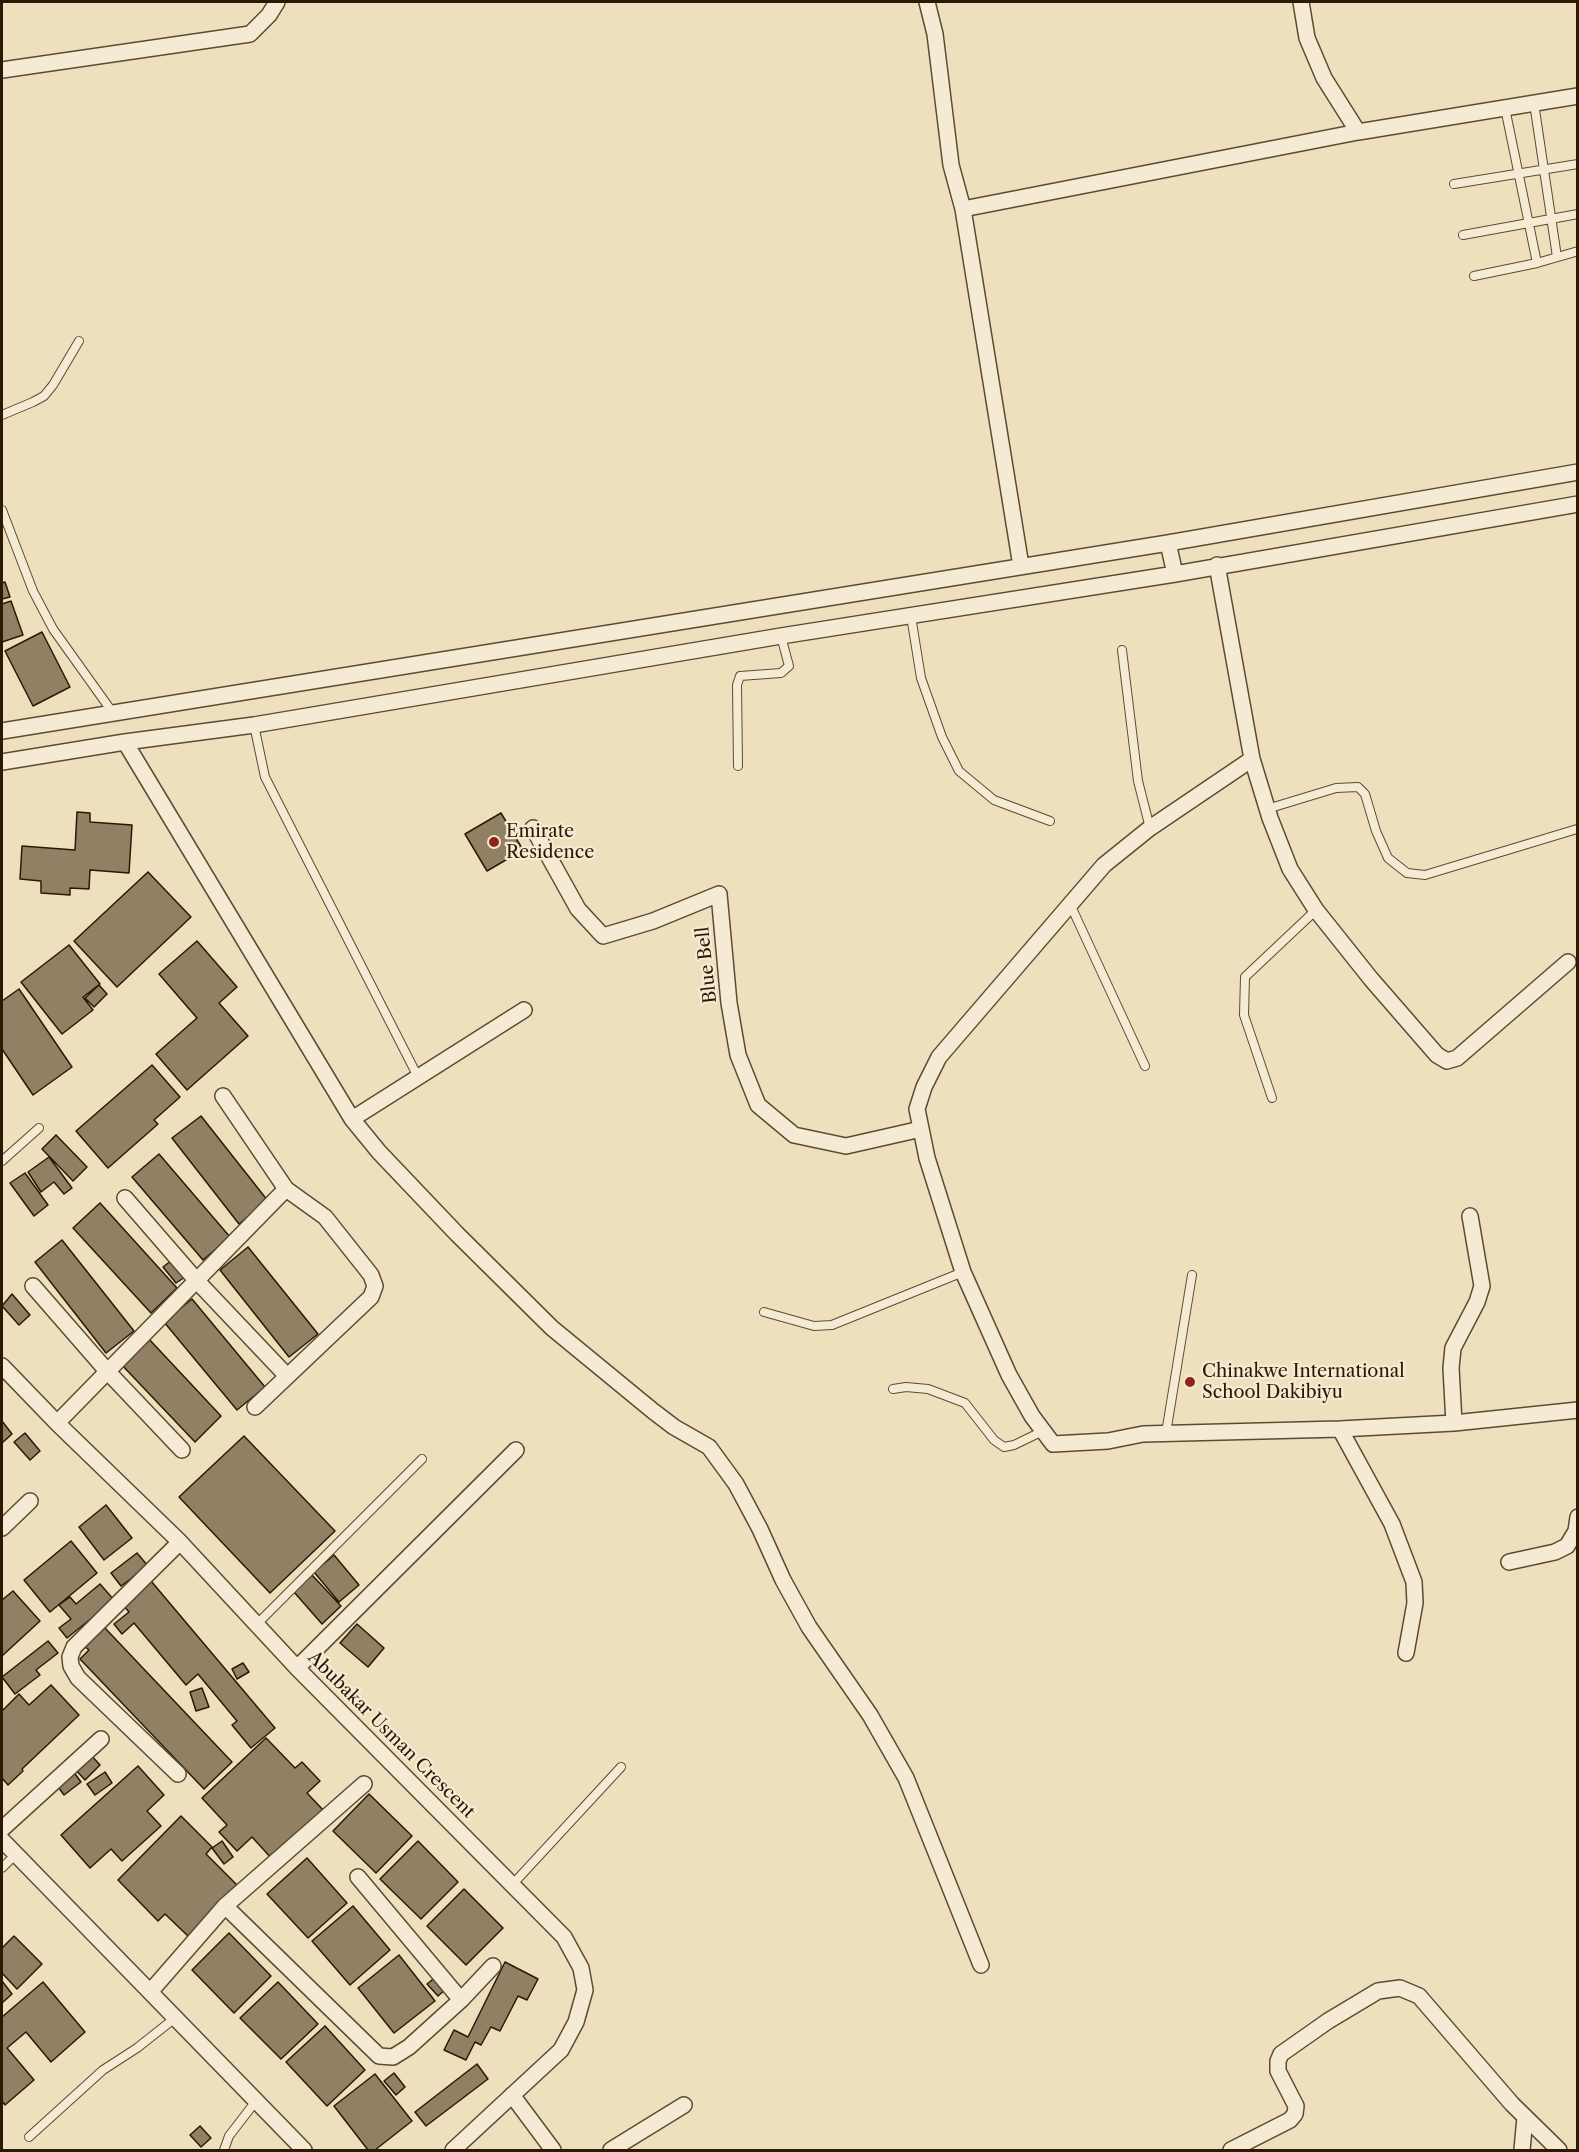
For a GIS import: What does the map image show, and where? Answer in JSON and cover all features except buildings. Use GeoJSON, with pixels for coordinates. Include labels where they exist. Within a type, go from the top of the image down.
{"type":"FeatureCollection","features":[{"type":"Feature","properties":{"kind":"street"},"geometry":{"type":"LineString","coordinates":[[2,70],[250,34],[269,15],[277,2]]}},
{"type":"Feature","properties":{"kind":"street"},"geometry":{"type":"LineString","coordinates":[[927,2],[935,34],[951,165],[963,209],[1021,566]]}},
{"type":"Feature","properties":{"kind":"street"},"geometry":{"type":"LineString","coordinates":[[1302,2],[1307,38],[1324,78],[1358,132]]}},
{"type":"Feature","properties":{"kind":"street"},"geometry":{"type":"LineString","coordinates":[[963,209],[1358,132],[1578,96]]}},
{"type":"Feature","properties":{"kind":"street"},"geometry":{"type":"LineString","coordinates":[[2,731],[1168,543],[1578,472]]}},
{"type":"Feature","properties":{"kind":"street"},"geometry":{"type":"LineString","coordinates":[[2,762],[125,742],[254,725],[781,636],[1577,507]]}},
{"type":"Feature","properties":{"kind":"street"},"geometry":{"type":"LineString","coordinates":[[1168,543],[1174,574]]}},
{"type":"Feature","properties":{"kind":"street"},"geometry":{"type":"LineString","coordinates":[[1217,565],[1252,759],[1290,869],[1316,910],[1371,979],[1437,1055],[1447,1060],[1457,1058],[1568,962]]}},
{"type":"Feature","properties":{"kind":"street"},"geometry":{"type":"LineString","coordinates":[[125,742],[352,1119],[379,1152],[449,1226],[552,1328],[653,1411],[709,1448],[736,1484],[809,1627],[870,1715],[906,1779],[981,1965]]}},
{"type":"Feature","properties":{"kind":"street"},"geometry":{"type":"LineString","coordinates":[[1252,759],[1150,828],[1104,865],[939,1057],[924,1087],[917,1109],[927,1158],[963,1272],[1009,1375],[1032,1416],[1053,1444],[1108,1441],[1143,1434],[1340,1429],[1454,1423],[1578,1410]]}},
{"type":"Feature","properties":{"kind":"street","name":"Blue Bell"},"geometry":{"type":"LineString","coordinates":[[533,828],[578,909],[603,936],[652,921],[719,894],[729,1003],[738,1055],[758,1105],[794,1135],[846,1146],[921,1129]]}},
{"type":"Feature","properties":{"kind":"street"},"geometry":{"type":"LineString","coordinates":[[352,1119],[524,1010]]}},
{"type":"Feature","properties":{"kind":"street"},"geometry":{"type":"LineString","coordinates":[[223,1096],[285,1189],[325,1217],[371,1275],[375,1286],[371,1297],[255,1407]]}},
{"type":"Feature","properties":{"kind":"street"},"geometry":{"type":"LineString","coordinates":[[57,1423],[285,1189]]}},
{"type":"Feature","properties":{"kind":"street"},"geometry":{"type":"LineString","coordinates":[[125,1198],[196,1280],[287,1376]]}},
{"type":"Feature","properties":{"kind":"street"},"geometry":{"type":"LineString","coordinates":[[1454,1423],[1451,1368],[1453,1348],[1477,1302],[1482,1286],[1470,1216]]}},
{"type":"Feature","properties":{"kind":"street"},"geometry":{"type":"LineString","coordinates":[[33,1286],[107,1371],[182,1450]]}},
{"type":"Feature","properties":{"kind":"street","name":"Abubakar Usman Crescent"},"geometry":{"type":"LineString","coordinates":[[2,1366],[57,1423],[180,1542],[297,1668],[564,1937],[581,1968],[585,1990],[576,2022],[561,2050],[453,2151]]}},
{"type":"Feature","properties":{"kind":"street"},"geometry":{"type":"LineString","coordinates":[[1340,1429],[1392,1524],[1414,1582],[1415,1603],[1406,1653]]}},
{"type":"Feature","properties":{"kind":"street"},"geometry":{"type":"LineString","coordinates":[[297,1668],[516,1450]]}},
{"type":"Feature","properties":{"kind":"street"},"geometry":{"type":"LineString","coordinates":[[2,1528],[30,1501]]}},
{"type":"Feature","properties":{"kind":"street"},"geometry":{"type":"LineString","coordinates":[[1509,1562],[1555,1552],[1567,1546],[1576,1531],[1578,1517]]}},
{"type":"Feature","properties":{"kind":"street"},"geometry":{"type":"LineString","coordinates":[[178,1774],[78,1678],[71,1666],[70,1657],[74,1647],[180,1542]]}},
{"type":"Feature","properties":{"kind":"street"},"geometry":{"type":"LineString","coordinates":[[2,1829],[101,1738]]}},
{"type":"Feature","properties":{"kind":"street"},"geometry":{"type":"LineString","coordinates":[[150,1992],[225,1906],[364,1784]]}},
{"type":"Feature","properties":{"kind":"street"},"geometry":{"type":"LineString","coordinates":[[2,1840],[304,2151]]}},
{"type":"Feature","properties":{"kind":"street"},"geometry":{"type":"LineString","coordinates":[[358,1877],[461,2001]]}},
{"type":"Feature","properties":{"kind":"street"},"geometry":{"type":"LineString","coordinates":[[225,1906],[379,2056],[393,2057],[409,2047],[461,2001],[493,1966]]}},
{"type":"Feature","properties":{"kind":"street"},"geometry":{"type":"LineString","coordinates":[[1231,2151],[1290,2120],[1295,2114],[1296,2106],[1278,2071],[1281,2054],[1328,2021],[1378,1991],[1400,1988],[1419,1996],[1525,2117],[1559,2151]]}},
{"type":"Feature","properties":{"kind":"street"},"geometry":{"type":"LineString","coordinates":[[512,2095],[553,2151]]}},
{"type":"Feature","properties":{"kind":"street"},"geometry":{"type":"LineString","coordinates":[[611,2151],[684,2105]]}},
{"type":"Feature","properties":{"kind":"street"},"geometry":{"type":"LineString","coordinates":[[1522,2151],[1525,2117]]}},
{"type":"Feature","properties":{"kind":"lane"},"geometry":{"type":"LineString","coordinates":[[1534,103],[1557,257]]}},
{"type":"Feature","properties":{"kind":"lane"},"geometry":{"type":"LineString","coordinates":[[1505,108],[1537,262]]}},
{"type":"Feature","properties":{"kind":"lane"},"geometry":{"type":"LineString","coordinates":[[1454,184],[1578,164]]}},
{"type":"Feature","properties":{"kind":"lane"},"geometry":{"type":"LineString","coordinates":[[1463,235],[1578,214]]}},
{"type":"Feature","properties":{"kind":"lane"},"geometry":{"type":"LineString","coordinates":[[1474,276],[1578,251]]}},
{"type":"Feature","properties":{"kind":"lane"},"geometry":{"type":"LineString","coordinates":[[2,415],[44,396],[80,341]]}},
{"type":"Feature","properties":{"kind":"lane"},"geometry":{"type":"LineString","coordinates":[[2,510],[33,591],[53,629],[114,714]]}},
{"type":"Feature","properties":{"kind":"lane"},"geometry":{"type":"LineString","coordinates":[[911,616],[921,678],[942,737],[959,771],[994,800],[1050,821]]}},
{"type":"Feature","properties":{"kind":"lane"},"geometry":{"type":"LineString","coordinates":[[738,766],[737,685],[740,676],[781,673],[789,666],[781,636]]}},
{"type":"Feature","properties":{"kind":"lane"},"geometry":{"type":"LineString","coordinates":[[1122,650],[1138,781],[1150,828]]}},
{"type":"Feature","properties":{"kind":"lane"},"geometry":{"type":"LineString","coordinates":[[254,725],[265,777],[418,1077]]}},
{"type":"Feature","properties":{"kind":"lane"},"geometry":{"type":"LineString","coordinates":[[1268,809],[1336,788],[1358,787],[1365,794],[1376,831],[1388,858],[1407,873],[1425,876],[1577,829]]}},
{"type":"Feature","properties":{"kind":"lane"},"geometry":{"type":"LineString","coordinates":[[1070,904],[1145,1066]]}},
{"type":"Feature","properties":{"kind":"lane"},"geometry":{"type":"LineString","coordinates":[[1272,1098],[1244,1015],[1245,977],[1316,910]]}},
{"type":"Feature","properties":{"kind":"lane"},"geometry":{"type":"LineString","coordinates":[[2,1161],[39,1128]]}},
{"type":"Feature","properties":{"kind":"lane"},"geometry":{"type":"LineString","coordinates":[[764,1312],[814,1326],[832,1325],[963,1272]]}},
{"type":"Feature","properties":{"kind":"lane"},"geometry":{"type":"LineString","coordinates":[[1166,1433],[1192,1275]]}},
{"type":"Feature","properties":{"kind":"lane"},"geometry":{"type":"LineString","coordinates":[[893,1389],[906,1387],[928,1389],[965,1403],[994,1440],[1004,1447],[1014,1445],[1043,1431]]}},
{"type":"Feature","properties":{"kind":"lane"},"geometry":{"type":"LineString","coordinates":[[256,1625],[422,1459]]}},
{"type":"Feature","properties":{"kind":"lane"},"geometry":{"type":"LineString","coordinates":[[512,1885],[621,1767]]}},
{"type":"Feature","properties":{"kind":"lane"},"geometry":{"type":"LineString","coordinates":[[2,1868],[16,1854]]}},
{"type":"Feature","properties":{"kind":"lane"},"geometry":{"type":"LineString","coordinates":[[29,2137],[102,2070],[137,2048],[175,2018]]}},
{"type":"Feature","properties":{"kind":"lane"},"geometry":{"type":"LineString","coordinates":[[225,2151],[229,2136],[256,2101]]}},
{"type":"Feature","properties":{"kind":"place","name":"Emirate Residence"},"geometry":{"type":"Point","coordinates":[494,842]}},
{"type":"Feature","properties":{"kind":"place","name":"Chinakwe International School Dakibiyu"},"geometry":{"type":"Point","coordinates":[1190,1382]}}]}
